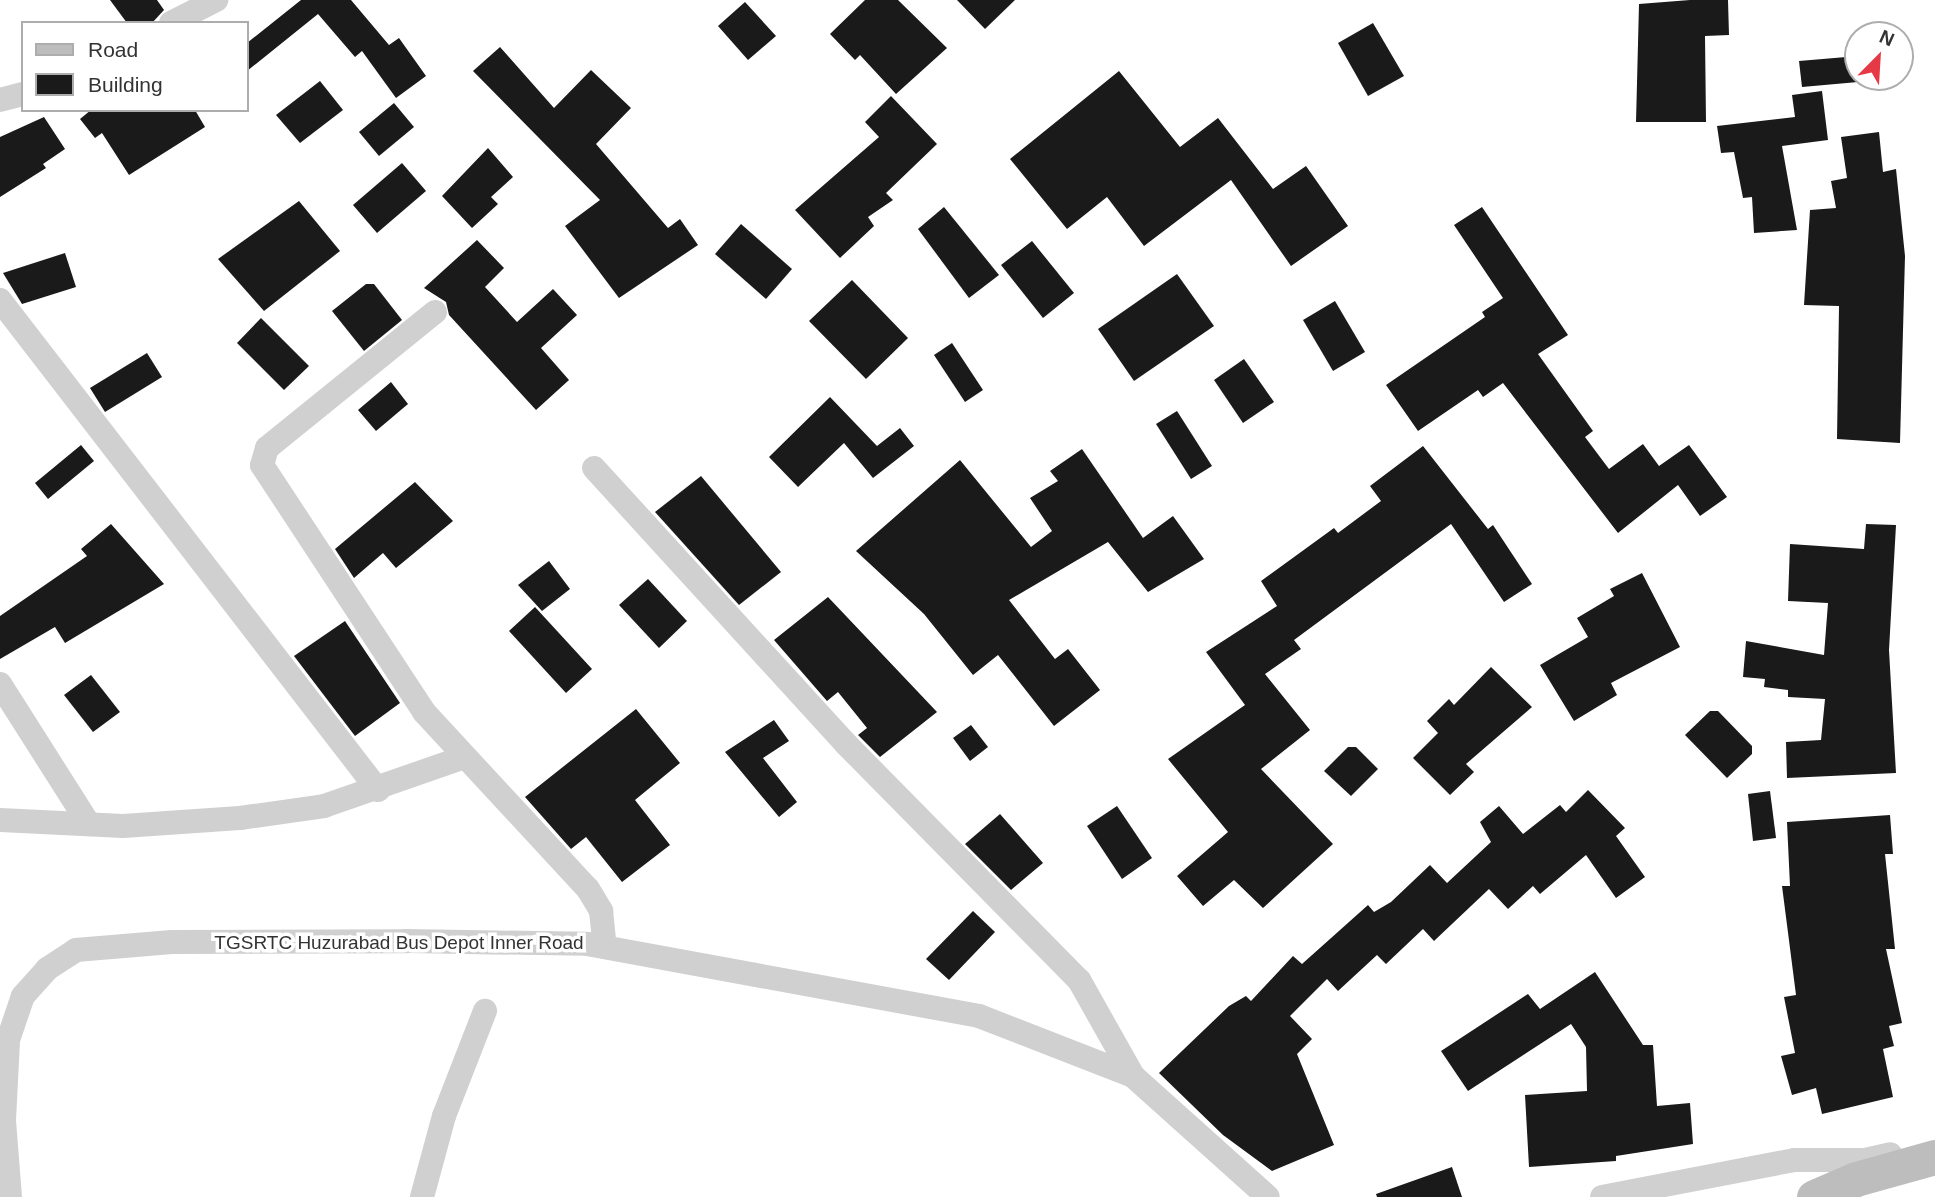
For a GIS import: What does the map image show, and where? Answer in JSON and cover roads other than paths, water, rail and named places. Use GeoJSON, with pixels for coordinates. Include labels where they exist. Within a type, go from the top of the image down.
{"type":"FeatureCollection","features":[{"type":"Feature","properties":{"kind":"street"},"geometry":{"type":"LineString","coordinates":[[175,21],[216,0]]}},
{"type":"Feature","properties":{"kind":"street"},"geometry":{"type":"LineString","coordinates":[[0,100],[21,95]]}},
{"type":"Feature","properties":{"kind":"street"},"geometry":{"type":"LineString","coordinates":[[0,299],[378,790]]}},
{"type":"Feature","properties":{"kind":"street"},"geometry":{"type":"LineString","coordinates":[[435,312],[267,448],[262,465],[424,712],[462,758],[588,889],[601,911],[605,947]]}},
{"type":"Feature","properties":{"kind":"street"},"geometry":{"type":"LineString","coordinates":[[594,468],[846,744],[1079,980],[1133,1076]]}},
{"type":"Feature","properties":{"kind":"street"},"geometry":{"type":"LineString","coordinates":[[0,684],[89,824]]}},
{"type":"Feature","properties":{"kind":"street"},"geometry":{"type":"LineString","coordinates":[[0,820],[89,824],[240,818],[324,806],[378,790],[462,758]]}},
{"type":"Feature","properties":{"kind":"street","name":"TGSRTC Huzurabad Bus Depot Inner Road"},"geometry":{"type":"LineString","coordinates":[[10,1197],[4,1120],[8,1040],[23,996],[47,969],[75,950],[172,942],[406,941],[605,947],[979,1016],[1133,1076],[1268,1197]]}},
{"type":"Feature","properties":{"kind":"street"},"geometry":{"type":"LineString","coordinates":[[422,1197],[444,1116],[485,1011]]}},
{"type":"Feature","properties":{"kind":"street"},"geometry":{"type":"LineString","coordinates":[[1602,1197],[1794,1160],[1865,1160],[1935,1143]]}},
{"type":"Feature","properties":{"kind":"street"},"geometry":{"type":"LineString","coordinates":[[1814,1197],[1856,1179],[1935,1157]]}}]}
